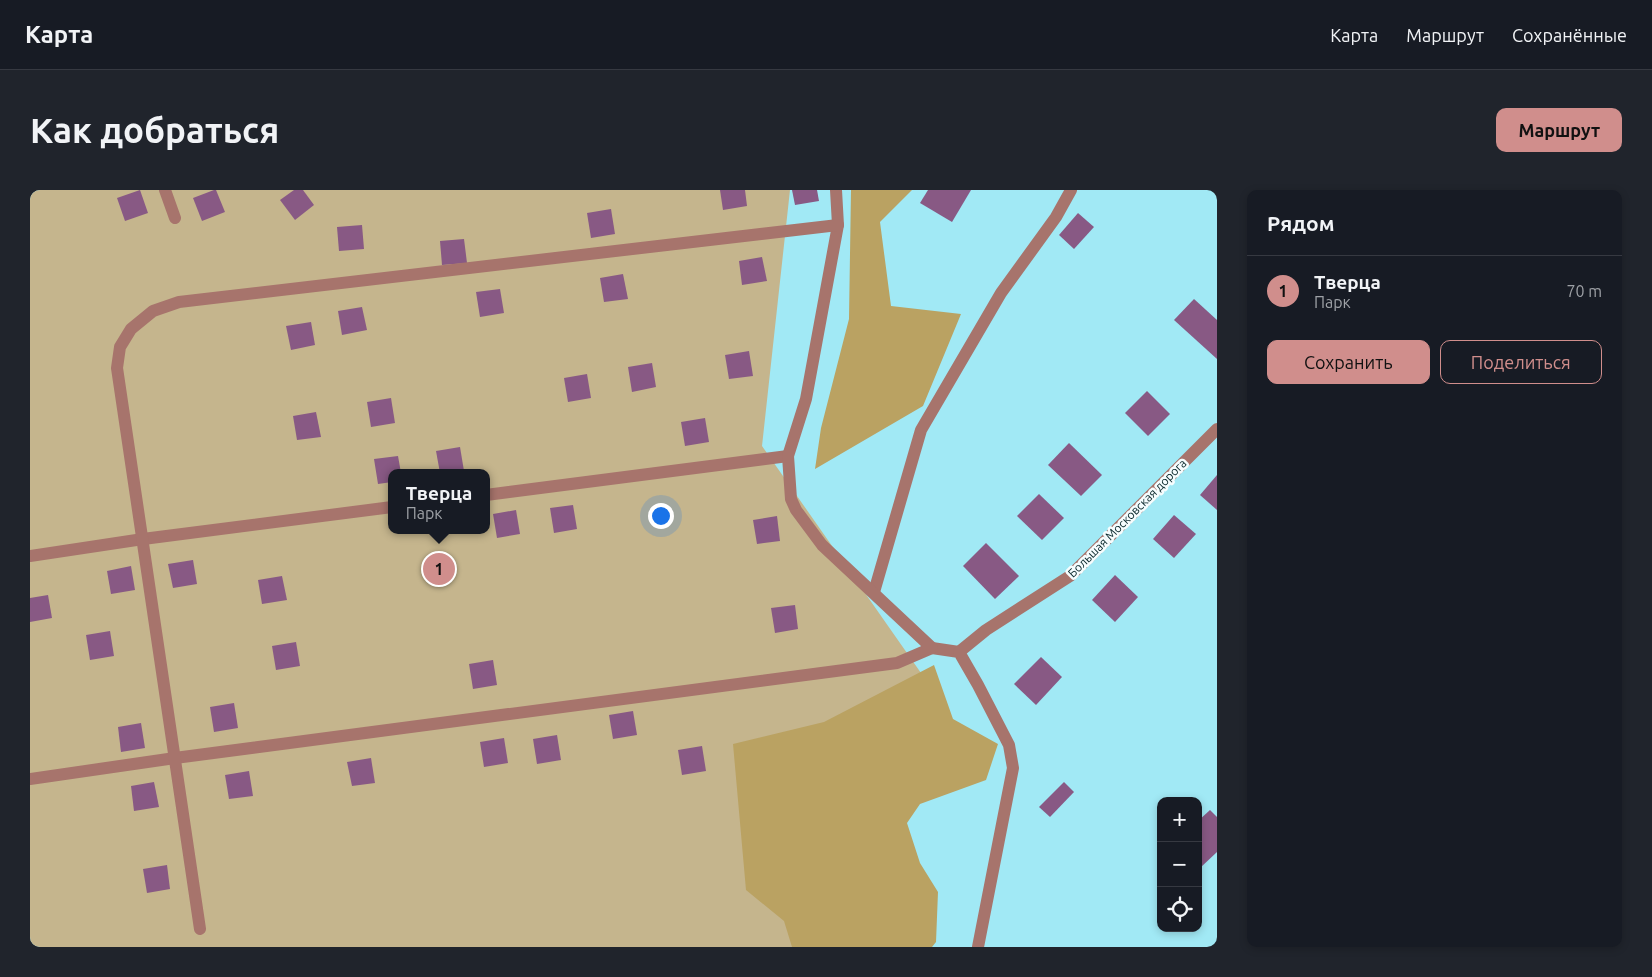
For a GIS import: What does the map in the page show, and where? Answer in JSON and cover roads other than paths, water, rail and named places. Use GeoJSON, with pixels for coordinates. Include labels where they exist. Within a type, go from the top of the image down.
{"type":"FeatureCollection","features":[{"type":"Feature","properties":{"kind":"street"},"geometry":{"type":"LineString","coordinates":[[165,190],[175,218]]}},
{"type":"Feature","properties":{"kind":"street"},"geometry":{"type":"LineString","coordinates":[[836,190],[838,225],[806,399],[788,456],[792,500],[796,510],[822,545],[932,648]]}},
{"type":"Feature","properties":{"kind":"street"},"geometry":{"type":"LineString","coordinates":[[874,592],[921,430],[1002,293],[1056,217],[1071,190]]}},
{"type":"Feature","properties":{"kind":"street"},"geometry":{"type":"LineString","coordinates":[[200,929],[117,368],[120,347],[131,329],[153,311],[178,302],[838,225]]}},
{"type":"Feature","properties":{"kind":"street","name":"Большая Московская дорога"},"geometry":{"type":"LineString","coordinates":[[959,652],[986,630],[1070,576],[1217,430]]}},
{"type":"Feature","properties":{"kind":"street"},"geometry":{"type":"LineString","coordinates":[[490,494],[788,456]]}},
{"type":"Feature","properties":{"kind":"street"},"geometry":{"type":"LineString","coordinates":[[30,556],[143,539],[388,508]]}},
{"type":"Feature","properties":{"kind":"street"},"geometry":{"type":"LineString","coordinates":[[30,779],[175,758],[897,663],[932,648],[959,652],[1009,745],[1013,768],[978,947]]}},
{"type":"Feature","properties":{"kind":"place","name":"Тверца"},"geometry":{"type":"Point","coordinates":[439,569]}}]}
